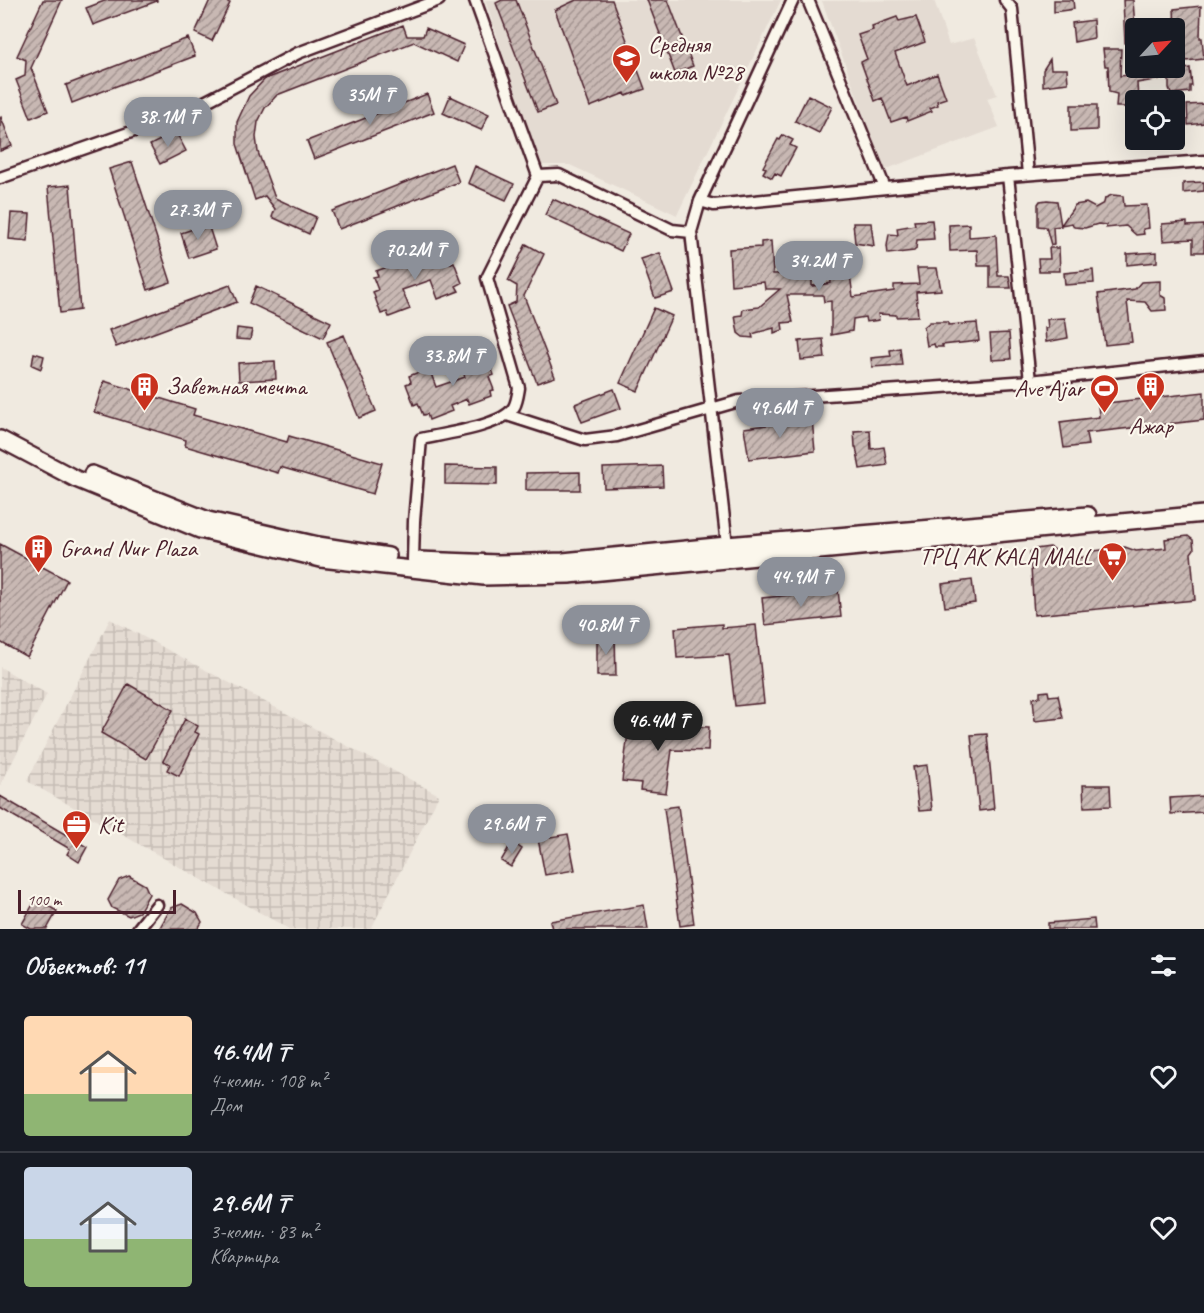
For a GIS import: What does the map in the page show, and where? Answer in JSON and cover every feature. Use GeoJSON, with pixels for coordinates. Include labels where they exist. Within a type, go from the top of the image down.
{"type":"FeatureCollection","features":[{"type":"Feature","properties":{"kind":"main road"},"geometry":{"type":"LineString","coordinates":[[0,430],[28,449]]}},
{"type":"Feature","properties":{"kind":"main road"},"geometry":{"type":"LineString","coordinates":[[0,439],[208,519],[318,545],[413,564],[563,561],[728,552],[1204,514]]}},
{"type":"Feature","properties":{"kind":"main road"},"geometry":{"type":"LineString","coordinates":[[728,552],[1204,506]]}},
{"type":"Feature","properties":{"kind":"street"},"geometry":{"type":"LineString","coordinates":[[413,564],[414,521],[422,440],[493,422],[507,415],[514,407],[519,388],[487,278],[538,176],[475,0]]}},
{"type":"Feature","properties":{"kind":"street"},"geometry":{"type":"LineString","coordinates":[[728,552],[691,232],[700,201],[793,0]]}},
{"type":"Feature","properties":{"kind":"street"},"geometry":{"type":"LineString","coordinates":[[808,0],[885,188]]}},
{"type":"Feature","properties":{"kind":"street"},"geometry":{"type":"LineString","coordinates":[[1005,0],[1012,9],[1028,174]]}},
{"type":"Feature","properties":{"kind":"street"},"geometry":{"type":"LineString","coordinates":[[0,178],[187,110],[298,53],[434,1]]}},
{"type":"Feature","properties":{"kind":"street"},"geometry":{"type":"LineString","coordinates":[[700,201],[714,205],[1028,174],[1204,161]]}},
{"type":"Feature","properties":{"kind":"street"},"geometry":{"type":"LineString","coordinates":[[538,176],[559,175],[672,230],[691,232]]}},
{"type":"Feature","properties":{"kind":"street"},"geometry":{"type":"LineString","coordinates":[[1008,176],[1030,381]]}},
{"type":"Feature","properties":{"kind":"street"},"geometry":{"type":"LineString","coordinates":[[507,415],[585,440],[617,436],[739,401],[1030,381],[1204,362]]}},
{"type":"Feature","properties":{"kind":"street"},"geometry":{"type":"LineString","coordinates":[[138,929],[157,905]]}},
{"type":"Feature","properties":{"kind":"shaded area","name":"Средняя школа №28"},"geometry":{"type":"Polygon","coordinates":[[[485,0],[781,0],[677,215],[570,165],[540,165],[485,0]]]}},
{"type":"Feature","properties":{"kind":"shaded area"},"geometry":{"type":"Polygon","coordinates":[[[934,0],[949,45],[974,38],[997,95],[987,98],[999,127],[884,170],[822,1],[934,0]]]}},
{"type":"Feature","properties":{"kind":"shaded area"},"geometry":{"type":"Polygon","coordinates":[[[110,619],[439,795],[371,929],[289,929],[27,781],[110,619]]]}},
{"type":"Feature","properties":{"kind":"shaded area"},"geometry":{"type":"Polygon","coordinates":[[[0,667],[47,694],[0,786],[0,667]]]}},
{"type":"Feature","properties":{"kind":"building"},"geometry":{"type":"Polygon","coordinates":[[[43,0],[62,0],[31,68],[48,111],[31,118],[16,80],[25,76],[26,60],[17,56],[43,0]]]}},
{"type":"Feature","properties":{"kind":"building"},"geometry":{"type":"Polygon","coordinates":[[[107,0],[157,1],[93,25],[86,8],[107,0]]]}},
{"type":"Feature","properties":{"kind":"building"},"geometry":{"type":"Polygon","coordinates":[[[210,0],[224,0],[230,3],[212,41],[195,33],[210,0]]]}},
{"type":"Feature","properties":{"kind":"building"},"geometry":{"type":"Polygon","coordinates":[[[502,0],[516,0],[556,105],[538,112],[496,3],[502,0]]]}},
{"type":"Feature","properties":{"kind":"building"},"geometry":{"type":"Polygon","coordinates":[[[576,0],[612,0],[645,89],[626,96],[625,93],[590,107],[555,10],[576,0]]]}},
{"type":"Feature","properties":{"kind":"building"},"geometry":{"type":"Polygon","coordinates":[[[647,0],[668,0],[693,66],[675,73],[647,0]]]}},
{"type":"Feature","properties":{"kind":"building"},"geometry":{"type":"Polygon","coordinates":[[[1054,0],[1073,0],[1074,9],[1054,12],[1054,0]]]}},
{"type":"Feature","properties":{"kind":"building"},"geometry":{"type":"Polygon","coordinates":[[[1123,0],[1133,0],[1134,18],[1125,18],[1125,43],[1123,0]]]}},
{"type":"Feature","properties":{"kind":"building"},"geometry":{"type":"Polygon","coordinates":[[[1201,6],[1200,38],[1202,38],[1204,59],[1186,61],[1185,18],[1174,18],[1174,9],[1201,6]]]}},
{"type":"Feature","properties":{"kind":"building"},"geometry":{"type":"Polygon","coordinates":[[[897,17],[899,21],[916,17],[925,42],[895,53],[907,86],[937,74],[946,98],[937,101],[938,105],[930,108],[932,111],[907,121],[906,117],[891,122],[882,98],[875,101],[861,62],[867,59],[858,35],[873,30],[872,26],[897,17]]]}},
{"type":"Feature","properties":{"kind":"building"},"geometry":{"type":"Polygon","coordinates":[[[1093,20],[1094,38],[1074,42],[1072,23],[1093,20]]]}},
{"type":"Feature","properties":{"kind":"building"},"geometry":{"type":"Polygon","coordinates":[[[403,25],[407,36],[423,36],[426,28],[464,45],[457,62],[414,42],[277,95],[265,108],[258,122],[256,137],[258,152],[275,198],[316,217],[309,234],[272,217],[275,209],[265,196],[255,200],[237,144],[237,122],[249,96],[265,79],[403,25]]]}},
{"type":"Feature","properties":{"kind":"building"},"geometry":{"type":"Polygon","coordinates":[[[188,38],[195,56],[72,103],[66,85],[188,38]]]}},
{"type":"Feature","properties":{"kind":"building"},"geometry":{"type":"Polygon","coordinates":[[[1103,49],[1121,49],[1120,76],[1162,79],[1137,83],[1137,90],[1125,90],[1125,107],[1116,107],[1117,94],[1109,92],[1108,66],[1105,66],[1103,49]]]}},
{"type":"Feature","properties":{"kind":"building"},"geometry":{"type":"Polygon","coordinates":[[[1050,59],[1051,69],[1067,69],[1068,83],[1043,86],[1043,70],[1050,59]]]}},
{"type":"Feature","properties":{"kind":"building"},"geometry":{"type":"Polygon","coordinates":[[[1190,68],[1192,86],[1190,86],[1190,92],[1170,90],[1169,78],[1185,78],[1185,69],[1190,68]]]}},
{"type":"Feature","properties":{"kind":"building"},"geometry":{"type":"Polygon","coordinates":[[[427,94],[434,112],[314,159],[307,141],[427,94]]]}},
{"type":"Feature","properties":{"kind":"building"},"geometry":{"type":"Polygon","coordinates":[[[808,95],[832,107],[819,133],[795,121],[808,95]]]}},
{"type":"Feature","properties":{"kind":"building"},"geometry":{"type":"Polygon","coordinates":[[[450,96],[489,114],[481,130],[443,113],[450,96]]]}},
{"type":"Feature","properties":{"kind":"building"},"geometry":{"type":"Polygon","coordinates":[[[1204,104],[1204,123],[1188,125],[1187,105],[1204,104]]]}},
{"type":"Feature","properties":{"kind":"building"},"geometry":{"type":"Polygon","coordinates":[[[1071,105],[1097,105],[1097,130],[1071,131],[1071,105]]]}},
{"type":"Feature","properties":{"kind":"building"},"geometry":{"type":"Polygon","coordinates":[[[0,118],[12,146],[0,151],[0,118]]]}},
{"type":"Feature","properties":{"kind":"building"},"geometry":{"type":"Polygon","coordinates":[[[176,132],[186,151],[160,164],[150,145],[176,132]]]}},
{"type":"Feature","properties":{"kind":"building"},"geometry":{"type":"Polygon","coordinates":[[[783,135],[793,140],[790,145],[796,148],[781,176],[775,173],[772,178],[763,173],[766,168],[763,167],[778,139],[780,140],[783,135]]]}},
{"type":"Feature","properties":{"kind":"building"},"geometry":{"type":"Polygon","coordinates":[[[132,162],[171,282],[148,290],[109,169],[132,162]]]}},
{"type":"Feature","properties":{"kind":"building"},"geometry":{"type":"Polygon","coordinates":[[[452,164],[459,182],[339,229],[332,211],[452,164]]]}},
{"type":"Feature","properties":{"kind":"building"},"geometry":{"type":"Polygon","coordinates":[[[475,166],[514,184],[506,200],[468,183],[475,166]]]}},
{"type":"Feature","properties":{"kind":"building"},"geometry":{"type":"Polygon","coordinates":[[[1204,182],[1204,191],[1183,193],[1183,183],[1204,182]]]}},
{"type":"Feature","properties":{"kind":"building"},"geometry":{"type":"Polygon","coordinates":[[[70,185],[80,310],[60,313],[48,187],[70,185]]]}},
{"type":"Feature","properties":{"kind":"building"},"geometry":{"type":"Polygon","coordinates":[[[1112,195],[1123,196],[1124,206],[1147,205],[1149,228],[1143,229],[1144,234],[1136,235],[1126,226],[1106,228],[1106,225],[1098,224],[1085,228],[1074,227],[1072,223],[1061,225],[1075,205],[1086,203],[1095,208],[1104,203],[1105,198],[1112,195]]]}},
{"type":"Feature","properties":{"kind":"building"},"geometry":{"type":"Polygon","coordinates":[[[553,199],[629,234],[621,251],[545,215],[553,199]]]}},
{"type":"Feature","properties":{"kind":"building"},"geometry":{"type":"Polygon","coordinates":[[[1040,201],[1057,201],[1061,226],[1053,227],[1054,244],[1051,245],[1046,227],[1038,226],[1038,204],[1040,201]]]}},
{"type":"Feature","properties":{"kind":"building"},"geometry":{"type":"Polygon","coordinates":[[[11,213],[30,214],[28,241],[9,239],[11,213]]]}},
{"type":"Feature","properties":{"kind":"building"},"geometry":{"type":"Polygon","coordinates":[[[932,220],[934,239],[917,240],[914,251],[888,254],[889,234],[898,235],[897,228],[915,225],[914,221],[932,220]]]}},
{"type":"Feature","properties":{"kind":"building"},"geometry":{"type":"Polygon","coordinates":[[[1187,222],[1187,226],[1204,225],[1204,252],[1193,252],[1193,239],[1163,241],[1162,224],[1187,222]]]}},
{"type":"Feature","properties":{"kind":"building"},"geometry":{"type":"Polygon","coordinates":[[[853,223],[871,223],[874,246],[855,243],[853,223]]]}},
{"type":"Feature","properties":{"kind":"building"},"geometry":{"type":"Polygon","coordinates":[[[208,224],[216,249],[189,258],[181,233],[208,224]]]}},
{"type":"Feature","properties":{"kind":"building"},"geometry":{"type":"Polygon","coordinates":[[[969,224],[969,237],[996,235],[998,276],[1009,276],[1011,288],[990,288],[990,266],[978,266],[977,250],[950,251],[949,225],[969,224]]]}},
{"type":"Feature","properties":{"kind":"building"},"geometry":{"type":"Polygon","coordinates":[[[771,241],[773,274],[812,273],[812,286],[831,283],[829,258],[832,253],[836,255],[838,245],[849,244],[856,269],[850,274],[853,297],[894,291],[894,285],[919,284],[917,268],[937,268],[941,290],[916,292],[918,316],[896,317],[896,315],[878,314],[879,320],[866,322],[865,317],[853,319],[852,331],[831,335],[831,301],[824,302],[823,295],[787,295],[793,322],[782,323],[783,330],[774,333],[774,328],[752,334],[753,338],[743,337],[738,333],[735,316],[742,315],[743,309],[759,307],[780,289],[765,289],[764,282],[731,285],[729,249],[761,247],[761,242],[771,241]]]}},
{"type":"Feature","properties":{"kind":"building"},"geometry":{"type":"Polygon","coordinates":[[[526,244],[544,254],[524,296],[555,377],[537,383],[507,306],[516,302],[517,286],[508,281],[526,244]]]}},
{"type":"Feature","properties":{"kind":"building"},"geometry":{"type":"Polygon","coordinates":[[[438,247],[440,253],[445,252],[449,264],[454,262],[462,283],[456,286],[459,291],[438,299],[431,280],[402,290],[410,309],[389,317],[387,312],[381,314],[373,292],[378,290],[373,277],[378,276],[376,271],[399,263],[400,268],[418,261],[416,256],[438,247]]]}},
{"type":"Feature","properties":{"kind":"building"},"geometry":{"type":"Polygon","coordinates":[[[1049,248],[1059,248],[1060,271],[1039,271],[1038,259],[1050,259],[1049,248]]]}},
{"type":"Feature","properties":{"kind":"building"},"geometry":{"type":"Polygon","coordinates":[[[1157,252],[1157,262],[1127,265],[1127,254],[1157,252]]]}},
{"type":"Feature","properties":{"kind":"building"},"geometry":{"type":"Polygon","coordinates":[[[660,253],[674,292],[655,298],[641,259],[660,253]]]}},
{"type":"Feature","properties":{"kind":"building"},"geometry":{"type":"Polygon","coordinates":[[[1093,270],[1094,283],[1065,285],[1064,273],[1093,270]]]}},
{"type":"Feature","properties":{"kind":"building"},"geometry":{"type":"Polygon","coordinates":[[[1160,281],[1160,295],[1165,298],[1166,310],[1152,311],[1145,302],[1127,301],[1132,342],[1105,345],[1098,294],[1135,289],[1141,282],[1160,281]]]}},
{"type":"Feature","properties":{"kind":"building"},"geometry":{"type":"Polygon","coordinates":[[[230,285],[237,302],[116,347],[109,330],[230,285]]]}},
{"type":"Feature","properties":{"kind":"building"},"geometry":{"type":"Polygon","coordinates":[[[256,286],[331,322],[323,338],[249,303],[256,286]]]}},
{"type":"Feature","properties":{"kind":"building"},"geometry":{"type":"Polygon","coordinates":[[[654,308],[672,316],[638,391],[620,383],[654,308]]]}},
{"type":"Feature","properties":{"kind":"building"},"geometry":{"type":"Polygon","coordinates":[[[1065,318],[1068,338],[1046,342],[1047,319],[1065,318]]]}},
{"type":"Feature","properties":{"kind":"building"},"geometry":{"type":"Polygon","coordinates":[[[930,322],[948,322],[948,325],[977,323],[979,341],[942,345],[943,347],[935,347],[934,344],[927,346],[924,327],[930,322]]]}},
{"type":"Feature","properties":{"kind":"building"},"geometry":{"type":"Polygon","coordinates":[[[237,328],[252,330],[250,340],[236,339],[237,328]]]}},
{"type":"Feature","properties":{"kind":"building"},"geometry":{"type":"Polygon","coordinates":[[[1009,333],[1011,359],[992,360],[990,334],[1009,333]]]}},
{"type":"Feature","properties":{"kind":"building"},"geometry":{"type":"Polygon","coordinates":[[[344,335],[376,411],[359,418],[327,342],[344,335]]]}},
{"type":"Feature","properties":{"kind":"building"},"geometry":{"type":"Polygon","coordinates":[[[823,339],[825,358],[801,360],[799,341],[823,339]]]}},
{"type":"Feature","properties":{"kind":"building"},"geometry":{"type":"Polygon","coordinates":[[[900,348],[902,365],[872,367],[871,358],[891,356],[890,350],[900,348]]]}},
{"type":"Feature","properties":{"kind":"building"},"geometry":{"type":"Polygon","coordinates":[[[479,350],[481,355],[486,353],[494,375],[489,377],[494,390],[490,391],[491,396],[469,404],[467,399],[450,406],[452,411],[429,420],[427,414],[423,415],[418,403],[414,405],[406,384],[411,382],[409,376],[429,368],[436,387],[465,377],[458,358],[479,350]]]}},
{"type":"Feature","properties":{"kind":"building"},"geometry":{"type":"Polygon","coordinates":[[[34,353],[44,356],[41,369],[32,365],[34,353]]]}},
{"type":"Feature","properties":{"kind":"building"},"geometry":{"type":"Polygon","coordinates":[[[275,361],[276,379],[239,381],[238,363],[275,361]]]}},
{"type":"Feature","properties":{"kind":"building"},"geometry":{"type":"Polygon","coordinates":[[[104,381],[195,409],[193,415],[287,442],[289,436],[382,463],[373,494],[280,467],[278,473],[185,446],[186,440],[94,412],[104,381]]]}},
{"type":"Feature","properties":{"kind":"building"},"geometry":{"type":"Polygon","coordinates":[[[614,389],[621,408],[582,422],[575,404],[614,389]]]}},
{"type":"Feature","properties":{"kind":"building","name":"Ажар"},"geometry":{"type":"Polygon","coordinates":[[[1204,392],[1204,420],[1086,433],[1088,445],[1064,448],[1060,422],[1099,417],[1098,404],[1204,392]]]}},
{"type":"Feature","properties":{"kind":"building"},"geometry":{"type":"Polygon","coordinates":[[[812,419],[815,451],[749,459],[744,428],[812,419]]]}},
{"type":"Feature","properties":{"kind":"building"},"geometry":{"type":"Polygon","coordinates":[[[870,430],[871,449],[884,447],[887,465],[860,469],[854,431],[870,430]]]}},
{"type":"Feature","properties":{"kind":"building"},"geometry":{"type":"Polygon","coordinates":[[[445,466],[497,467],[497,485],[445,484],[445,466]]]}},
{"type":"Feature","properties":{"kind":"building"},"geometry":{"type":"Polygon","coordinates":[[[662,466],[663,486],[604,488],[603,468],[662,466]]]}},
{"type":"Feature","properties":{"kind":"building"},"geometry":{"type":"Polygon","coordinates":[[[580,472],[580,490],[526,490],[526,473],[580,472]]]}},
{"type":"Feature","properties":{"kind":"building","name":"ТРЦ AK KALA MALL"},"geometry":{"type":"Polygon","coordinates":[[[1188,536],[1193,540],[1194,549],[1191,553],[1195,600],[1034,615],[1030,552],[1035,549],[1050,547],[1054,549],[1057,561],[1084,557],[1094,551],[1125,547],[1136,551],[1166,548],[1165,539],[1188,536]]]}},
{"type":"Feature","properties":{"kind":"building"},"geometry":{"type":"Polygon","coordinates":[[[0,544],[67,580],[27,657],[0,642],[0,544]]]}},
{"type":"Feature","properties":{"kind":"building"},"geometry":{"type":"Polygon","coordinates":[[[972,580],[975,603],[945,607],[942,584],[972,580]]]}},
{"type":"Feature","properties":{"kind":"building"},"geometry":{"type":"Polygon","coordinates":[[[838,590],[841,617],[765,625],[762,598],[838,590]]]}},
{"type":"Feature","properties":{"kind":"building"},"geometry":{"type":"Polygon","coordinates":[[[722,624],[722,628],[756,625],[764,703],[735,706],[729,655],[677,658],[675,628],[722,624]]]}},
{"type":"Feature","properties":{"kind":"building"},"geometry":{"type":"Polygon","coordinates":[[[597,636],[615,636],[616,676],[597,676],[597,636]]]}},
{"type":"Feature","properties":{"kind":"building"},"geometry":{"type":"Polygon","coordinates":[[[128,684],[173,710],[146,759],[101,733],[128,684]]]}},
{"type":"Feature","properties":{"kind":"building"},"geometry":{"type":"Polygon","coordinates":[[[1048,691],[1049,696],[1058,695],[1063,718],[1035,721],[1033,698],[1040,697],[1040,692],[1048,691]]]}},
{"type":"Feature","properties":{"kind":"building"},"geometry":{"type":"Polygon","coordinates":[[[630,716],[648,718],[647,726],[677,731],[677,726],[709,727],[708,751],[672,750],[666,793],[640,790],[641,783],[622,781],[630,716]]]}},
{"type":"Feature","properties":{"kind":"building"},"geometry":{"type":"Polygon","coordinates":[[[185,719],[198,726],[195,732],[199,734],[179,776],[167,770],[170,764],[163,761],[185,719]]]}},
{"type":"Feature","properties":{"kind":"building"},"geometry":{"type":"Polygon","coordinates":[[[987,734],[994,809],[979,811],[971,735],[987,734]]]}},
{"type":"Feature","properties":{"kind":"building"},"geometry":{"type":"Polygon","coordinates":[[[927,765],[932,810],[919,811],[913,767],[927,765]]]}},
{"type":"Feature","properties":{"kind":"building"},"geometry":{"type":"Polygon","coordinates":[[[1083,785],[1110,785],[1111,806],[1084,807],[1083,785]]]}},
{"type":"Feature","properties":{"kind":"building"},"geometry":{"type":"Polygon","coordinates":[[[0,796],[87,847],[79,862],[67,854],[70,849],[0,808],[0,796]]]}},
{"type":"Feature","properties":{"kind":"building"},"geometry":{"type":"Polygon","coordinates":[[[1204,796],[1204,812],[1171,814],[1170,798],[1204,796]]]}},
{"type":"Feature","properties":{"kind":"building"},"geometry":{"type":"Polygon","coordinates":[[[678,806],[694,924],[680,926],[664,808],[678,806]]]}},
{"type":"Feature","properties":{"kind":"building"},"geometry":{"type":"Polygon","coordinates":[[[568,834],[575,870],[545,875],[538,839],[568,834]]]}},
{"type":"Feature","properties":{"kind":"building"},"geometry":{"type":"Polygon","coordinates":[[[512,842],[522,849],[511,867],[501,861],[512,842]]]}},
{"type":"Feature","properties":{"kind":"building"},"geometry":{"type":"Polygon","coordinates":[[[129,876],[145,885],[149,894],[139,912],[129,916],[112,908],[108,900],[119,880],[129,876]]]}},
{"type":"Feature","properties":{"kind":"building"},"geometry":{"type":"Polygon","coordinates":[[[36,899],[57,911],[47,929],[31,929],[22,924],[36,899]]]}},
{"type":"Feature","properties":{"kind":"building"},"geometry":{"type":"Polygon","coordinates":[[[182,904],[197,913],[202,922],[198,929],[159,929],[171,908],[182,904]]]}},
{"type":"Feature","properties":{"kind":"building"},"geometry":{"type":"Polygon","coordinates":[[[644,905],[648,929],[552,929],[550,921],[644,905]]]}},
{"type":"Feature","properties":{"kind":"building"},"geometry":{"type":"Polygon","coordinates":[[[1094,919],[1095,929],[1048,929],[1048,923],[1094,919]]]}},
{"type":"Feature","properties":{"kind":"place","name":"Средняя школа №28"},"geometry":{"type":"Point","coordinates":[627,84]}},
{"type":"Feature","properties":{"kind":"place","name":"Заветная мечта"},"geometry":{"type":"Point","coordinates":[145,412]}},
{"type":"Feature","properties":{"kind":"place","name":"Ажар"},"geometry":{"type":"Point","coordinates":[1151,412]}},
{"type":"Feature","properties":{"kind":"place","name":"Ave Ajar"},"geometry":{"type":"Point","coordinates":[1105,414]}},
{"type":"Feature","properties":{"kind":"place","name":"Grand Nur Plaza"},"geometry":{"type":"Point","coordinates":[39,574]}},
{"type":"Feature","properties":{"kind":"place","name":"ТРЦ AK KALA MALL"},"geometry":{"type":"Point","coordinates":[1113,582]}},
{"type":"Feature","properties":{"kind":"place","name":"Kit"},"geometry":{"type":"Point","coordinates":[77,850]}}]}
